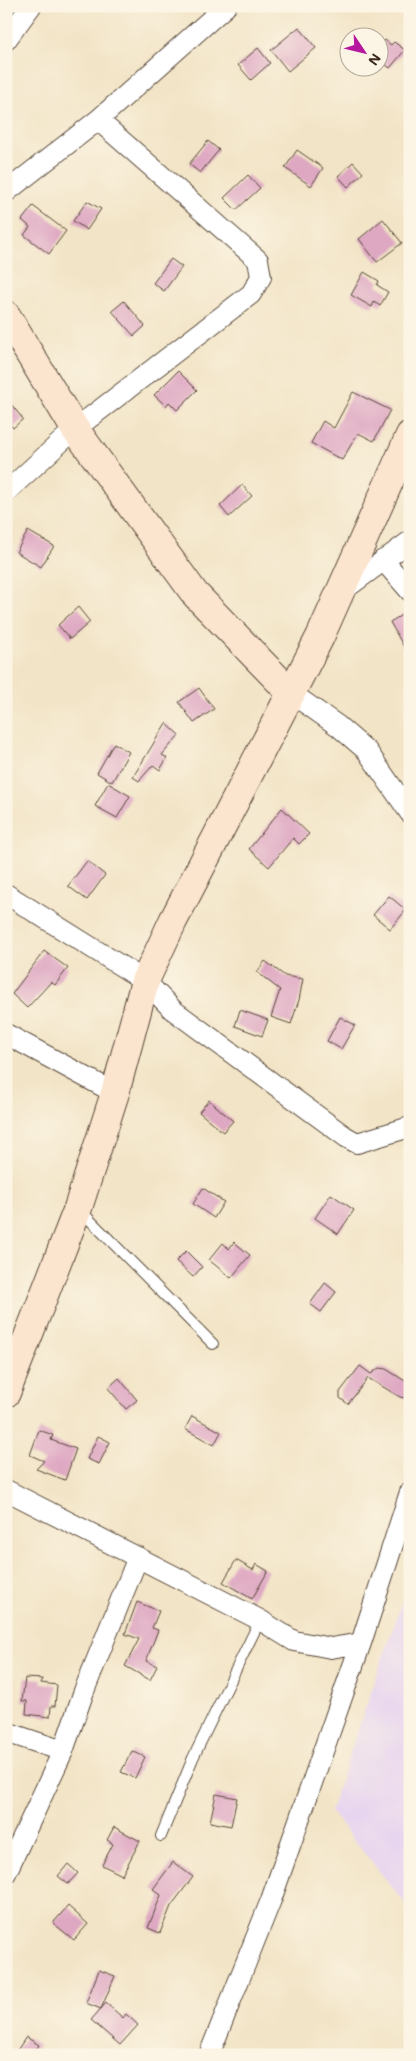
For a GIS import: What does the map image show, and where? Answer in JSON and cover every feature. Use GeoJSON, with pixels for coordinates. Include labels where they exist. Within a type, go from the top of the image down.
{"type":"FeatureCollection","features":[{"type":"Feature","properties":{"kind":"street"},"geometry":{"type":"LineString","coordinates":[[6,40],[31,6]]}},
{"type":"Feature","properties":{"kind":"street"},"geometry":{"type":"LineString","coordinates":[[6,192],[98,120],[226,6]]}},
{"type":"Feature","properties":{"kind":"street"},"geometry":{"type":"LineString","coordinates":[[6,492],[75,430],[251,294],[261,277],[258,260],[98,120]]}},
{"type":"Feature","properties":{"kind":"street"},"geometry":{"type":"LineString","coordinates":[[6,315],[75,430],[195,594],[291,693],[338,726],[367,751],[410,813]]}},
{"type":"Feature","properties":{"kind":"street"},"geometry":{"type":"LineString","coordinates":[[6,1393],[78,1208],[115,1093],[145,981],[173,921],[320,637],[410,435]]}},
{"type":"Feature","properties":{"kind":"street"},"geometry":{"type":"LineString","coordinates":[[339,594],[410,541]]}},
{"type":"Feature","properties":{"kind":"street"},"geometry":{"type":"LineString","coordinates":[[383,560],[410,591]]}},
{"type":"Feature","properties":{"kind":"street"},"geometry":{"type":"LineString","coordinates":[[9,902],[145,981],[173,1010],[346,1137],[357,1143],[410,1127]]}},
{"type":"Feature","properties":{"kind":"street"},"geometry":{"type":"LineString","coordinates":[[6,1034],[115,1093]]}},
{"type":"Feature","properties":{"kind":"street"},"geometry":{"type":"LineString","coordinates":[[6,1490],[260,1620],[294,1641],[331,1648],[361,1643]]}},
{"type":"Feature","properties":{"kind":"street"},"geometry":{"type":"LineString","coordinates":[[209,2055],[271,1900],[361,1643],[410,1492]]}},
{"type":"Feature","properties":{"kind":"street"},"geometry":{"type":"LineString","coordinates":[[6,1873],[63,1751],[84,1691],[138,1557]]}},
{"type":"Feature","properties":{"kind":"street"},"geometry":{"type":"LineString","coordinates":[[6,1732],[63,1751]]}},
{"type":"Feature","properties":{"kind":"lane"},"geometry":{"type":"LineString","coordinates":[[78,1208],[213,1344]]}},
{"type":"Feature","properties":{"kind":"lane"},"geometry":{"type":"LineString","coordinates":[[161,1836],[193,1758],[260,1620]]}},
{"type":"Feature","properties":{"kind":"shaded area"},"geometry":{"type":"Polygon","coordinates":[[[410,1579],[410,1909],[330,1811],[410,1579]]]}},
{"type":"Feature","properties":{"kind":"building"},"geometry":{"type":"Polygon","coordinates":[[[299,27],[316,48],[288,71],[271,50],[299,27]]]}},
{"type":"Feature","properties":{"kind":"building"},"geometry":{"type":"Polygon","coordinates":[[[388,42],[391,45],[394,42],[405,50],[390,68],[388,66],[388,42]]]}},
{"type":"Feature","properties":{"kind":"building"},"geometry":{"type":"Polygon","coordinates":[[[258,48],[270,63],[251,80],[238,65],[258,48]]]}},
{"type":"Feature","properties":{"kind":"building"},"geometry":{"type":"Polygon","coordinates":[[[208,141],[219,150],[200,173],[189,164],[208,141]]]}},
{"type":"Feature","properties":{"kind":"building"},"geometry":{"type":"Polygon","coordinates":[[[297,150],[323,168],[311,186],[285,168],[297,150]]]}},
{"type":"Feature","properties":{"kind":"building"},"geometry":{"type":"Polygon","coordinates":[[[353,162],[363,173],[348,187],[338,176],[353,162]]]}},
{"type":"Feature","properties":{"kind":"building"},"geometry":{"type":"Polygon","coordinates":[[[248,175],[260,188],[236,210],[224,198],[248,175]]]}},
{"type":"Feature","properties":{"kind":"building"},"geometry":{"type":"Polygon","coordinates":[[[87,201],[101,209],[87,230],[73,221],[87,201]]]}},
{"type":"Feature","properties":{"kind":"building"},"geometry":{"type":"Polygon","coordinates":[[[33,206],[66,231],[49,254],[24,235],[30,227],[22,220],[33,206]]]}},
{"type":"Feature","properties":{"kind":"building"},"geometry":{"type":"Polygon","coordinates":[[[383,219],[402,243],[377,262],[359,239],[383,219]]]}},
{"type":"Feature","properties":{"kind":"building"},"geometry":{"type":"Polygon","coordinates":[[[171,259],[182,267],[164,291],[153,283],[171,259]]]}},
{"type":"Feature","properties":{"kind":"building"},"geometry":{"type":"Polygon","coordinates":[[[364,272],[379,281],[377,285],[388,292],[380,306],[374,302],[372,307],[351,295],[364,272]]]}},
{"type":"Feature","properties":{"kind":"building"},"geometry":{"type":"Polygon","coordinates":[[[124,301],[145,326],[134,336],[112,311],[124,301]]]}},
{"type":"Feature","properties":{"kind":"building"},"geometry":{"type":"Polygon","coordinates":[[[178,371],[197,390],[177,410],[169,402],[166,406],[154,395],[178,371]]]}},
{"type":"Feature","properties":{"kind":"building"},"geometry":{"type":"Polygon","coordinates":[[[353,392],[390,410],[374,441],[358,433],[342,460],[311,443],[323,421],[334,428],[353,392]]]}},
{"type":"Feature","properties":{"kind":"building"},"geometry":{"type":"Polygon","coordinates":[[[6,398],[23,419],[13,428],[6,420],[6,398]]]}},
{"type":"Feature","properties":{"kind":"building"},"geometry":{"type":"Polygon","coordinates":[[[242,485],[252,496],[229,517],[220,506],[242,485]]]}},
{"type":"Feature","properties":{"kind":"building"},"geometry":{"type":"Polygon","coordinates":[[[28,531],[54,546],[41,567],[16,552],[28,531]]]}},
{"type":"Feature","properties":{"kind":"building"},"geometry":{"type":"Polygon","coordinates":[[[78,607],[90,622],[70,639],[58,625],[78,607]]]}},
{"type":"Feature","properties":{"kind":"building"},"geometry":{"type":"Polygon","coordinates":[[[410,610],[410,658],[390,622],[410,610]]]}},
{"type":"Feature","properties":{"kind":"building"},"geometry":{"type":"Polygon","coordinates":[[[199,688],[214,709],[194,723],[179,702],[199,688]]]}},
{"type":"Feature","properties":{"kind":"building"},"geometry":{"type":"Polygon","coordinates":[[[166,723],[179,735],[162,755],[167,758],[160,770],[153,765],[139,781],[133,777],[166,723]]]}},
{"type":"Feature","properties":{"kind":"building"},"geometry":{"type":"Polygon","coordinates":[[[114,743],[129,752],[112,782],[97,773],[114,743]]]}},
{"type":"Feature","properties":{"kind":"building"},"geometry":{"type":"Polygon","coordinates":[[[108,783],[130,796],[117,818],[95,806],[108,783]]]}},
{"type":"Feature","properties":{"kind":"building"},"geometry":{"type":"Polygon","coordinates":[[[282,808],[309,834],[299,844],[293,838],[269,867],[249,849],[282,808]]]}},
{"type":"Feature","properties":{"kind":"building"},"geometry":{"type":"Polygon","coordinates":[[[87,861],[105,875],[87,900],[68,886],[87,861]]]}},
{"type":"Feature","properties":{"kind":"building"},"geometry":{"type":"Polygon","coordinates":[[[389,896],[406,910],[390,929],[373,915],[389,896]]]}},
{"type":"Feature","properties":{"kind":"building"},"geometry":{"type":"Polygon","coordinates":[[[44,951],[68,968],[55,985],[51,982],[27,1008],[12,994],[44,951]]]}},
{"type":"Feature","properties":{"kind":"building"},"geometry":{"type":"Polygon","coordinates":[[[265,961],[285,976],[303,979],[299,1000],[291,1024],[271,1017],[280,990],[257,972],[265,961]]]}},
{"type":"Feature","properties":{"kind":"building"},"geometry":{"type":"Polygon","coordinates":[[[240,1010],[268,1020],[262,1036],[235,1026],[240,1010]]]}},
{"type":"Feature","properties":{"kind":"building"},"geometry":{"type":"Polygon","coordinates":[[[340,1017],[355,1025],[341,1049],[327,1041],[340,1017]]]}},
{"type":"Feature","properties":{"kind":"building"},"geometry":{"type":"Polygon","coordinates":[[[209,1100],[233,1121],[223,1132],[199,1112],[209,1100]]]}},
{"type":"Feature","properties":{"kind":"building"},"geometry":{"type":"Polygon","coordinates":[[[203,1188],[224,1202],[214,1218],[193,1204],[203,1188]]]}},
{"type":"Feature","properties":{"kind":"building"},"geometry":{"type":"Polygon","coordinates":[[[331,1194],[354,1210],[338,1234],[315,1218],[331,1194]]]}},
{"type":"Feature","properties":{"kind":"building"},"geometry":{"type":"Polygon","coordinates":[[[234,1242],[250,1255],[231,1278],[209,1260],[223,1243],[229,1249],[234,1242]]]}},
{"type":"Feature","properties":{"kind":"building"},"geometry":{"type":"Polygon","coordinates":[[[186,1251],[202,1267],[193,1277],[176,1261],[186,1251]]]}},
{"type":"Feature","properties":{"kind":"building"},"geometry":{"type":"Polygon","coordinates":[[[325,1283],[336,1292],[321,1312],[310,1304],[325,1283]]]}},
{"type":"Feature","properties":{"kind":"building"},"geometry":{"type":"Polygon","coordinates":[[[360,1366],[371,1374],[379,1368],[386,1369],[410,1384],[410,1399],[400,1397],[368,1378],[348,1404],[340,1398],[340,1392],[360,1366]]]}},
{"type":"Feature","properties":{"kind":"building"},"geometry":{"type":"Polygon","coordinates":[[[119,1378],[137,1400],[126,1409],[108,1388],[119,1378]]]}},
{"type":"Feature","properties":{"kind":"building"},"geometry":{"type":"Polygon","coordinates":[[[192,1416],[221,1432],[214,1445],[185,1429],[192,1416]]]}},
{"type":"Feature","properties":{"kind":"building"},"geometry":{"type":"Polygon","coordinates":[[[39,1430],[53,1435],[51,1440],[76,1449],[65,1480],[36,1469],[44,1461],[30,1455],[39,1430]]]}},
{"type":"Feature","properties":{"kind":"building"},"geometry":{"type":"Polygon","coordinates":[[[98,1436],[110,1442],[99,1464],[87,1459],[98,1436]]]}},
{"type":"Feature","properties":{"kind":"building"},"geometry":{"type":"Polygon","coordinates":[[[236,1560],[253,1570],[256,1564],[268,1571],[252,1599],[223,1582],[236,1560]]]}},
{"type":"Feature","properties":{"kind":"building"},"geometry":{"type":"Polygon","coordinates":[[[137,1602],[159,1611],[152,1628],[158,1630],[146,1661],[157,1666],[150,1680],[125,1666],[139,1639],[125,1634],[137,1602]]]}},
{"type":"Feature","properties":{"kind":"building"},"geometry":{"type":"Polygon","coordinates":[[[25,1678],[42,1679],[41,1683],[57,1685],[55,1706],[51,1706],[50,1717],[26,1714],[27,1701],[22,1701],[25,1678]]]}},
{"type":"Feature","properties":{"kind":"building"},"geometry":{"type":"Polygon","coordinates":[[[132,1751],[145,1757],[135,1778],[121,1772],[132,1751]]]}},
{"type":"Feature","properties":{"kind":"building"},"geometry":{"type":"Polygon","coordinates":[[[216,1794],[237,1798],[231,1826],[210,1822],[216,1794]]]}},
{"type":"Feature","properties":{"kind":"building"},"geometry":{"type":"Polygon","coordinates":[[[114,1827],[140,1841],[122,1875],[102,1865],[113,1844],[107,1840],[114,1827]]]}},
{"type":"Feature","properties":{"kind":"building"},"geometry":{"type":"Polygon","coordinates":[[[173,1862],[193,1877],[171,1906],[160,1933],[148,1928],[161,1895],[153,1889],[173,1862]]]}},
{"type":"Feature","properties":{"kind":"building"},"geometry":{"type":"Polygon","coordinates":[[[68,1864],[78,1873],[68,1884],[58,1876],[68,1864]]]}},
{"type":"Feature","properties":{"kind":"building"},"geometry":{"type":"Polygon","coordinates":[[[68,1906],[88,1924],[74,1940],[53,1923],[68,1906]]]}},
{"type":"Feature","properties":{"kind":"building"},"geometry":{"type":"Polygon","coordinates":[[[99,1970],[115,1976],[101,2009],[86,2003],[99,1970]]]}},
{"type":"Feature","properties":{"kind":"building"},"geometry":{"type":"Polygon","coordinates":[[[106,2003],[123,2018],[126,2014],[138,2025],[120,2045],[91,2020],[106,2003]]]}},
{"type":"Feature","properties":{"kind":"building"},"geometry":{"type":"Polygon","coordinates":[[[26,2037],[39,2045],[33,2055],[14,2055],[26,2037]]]}}]}
